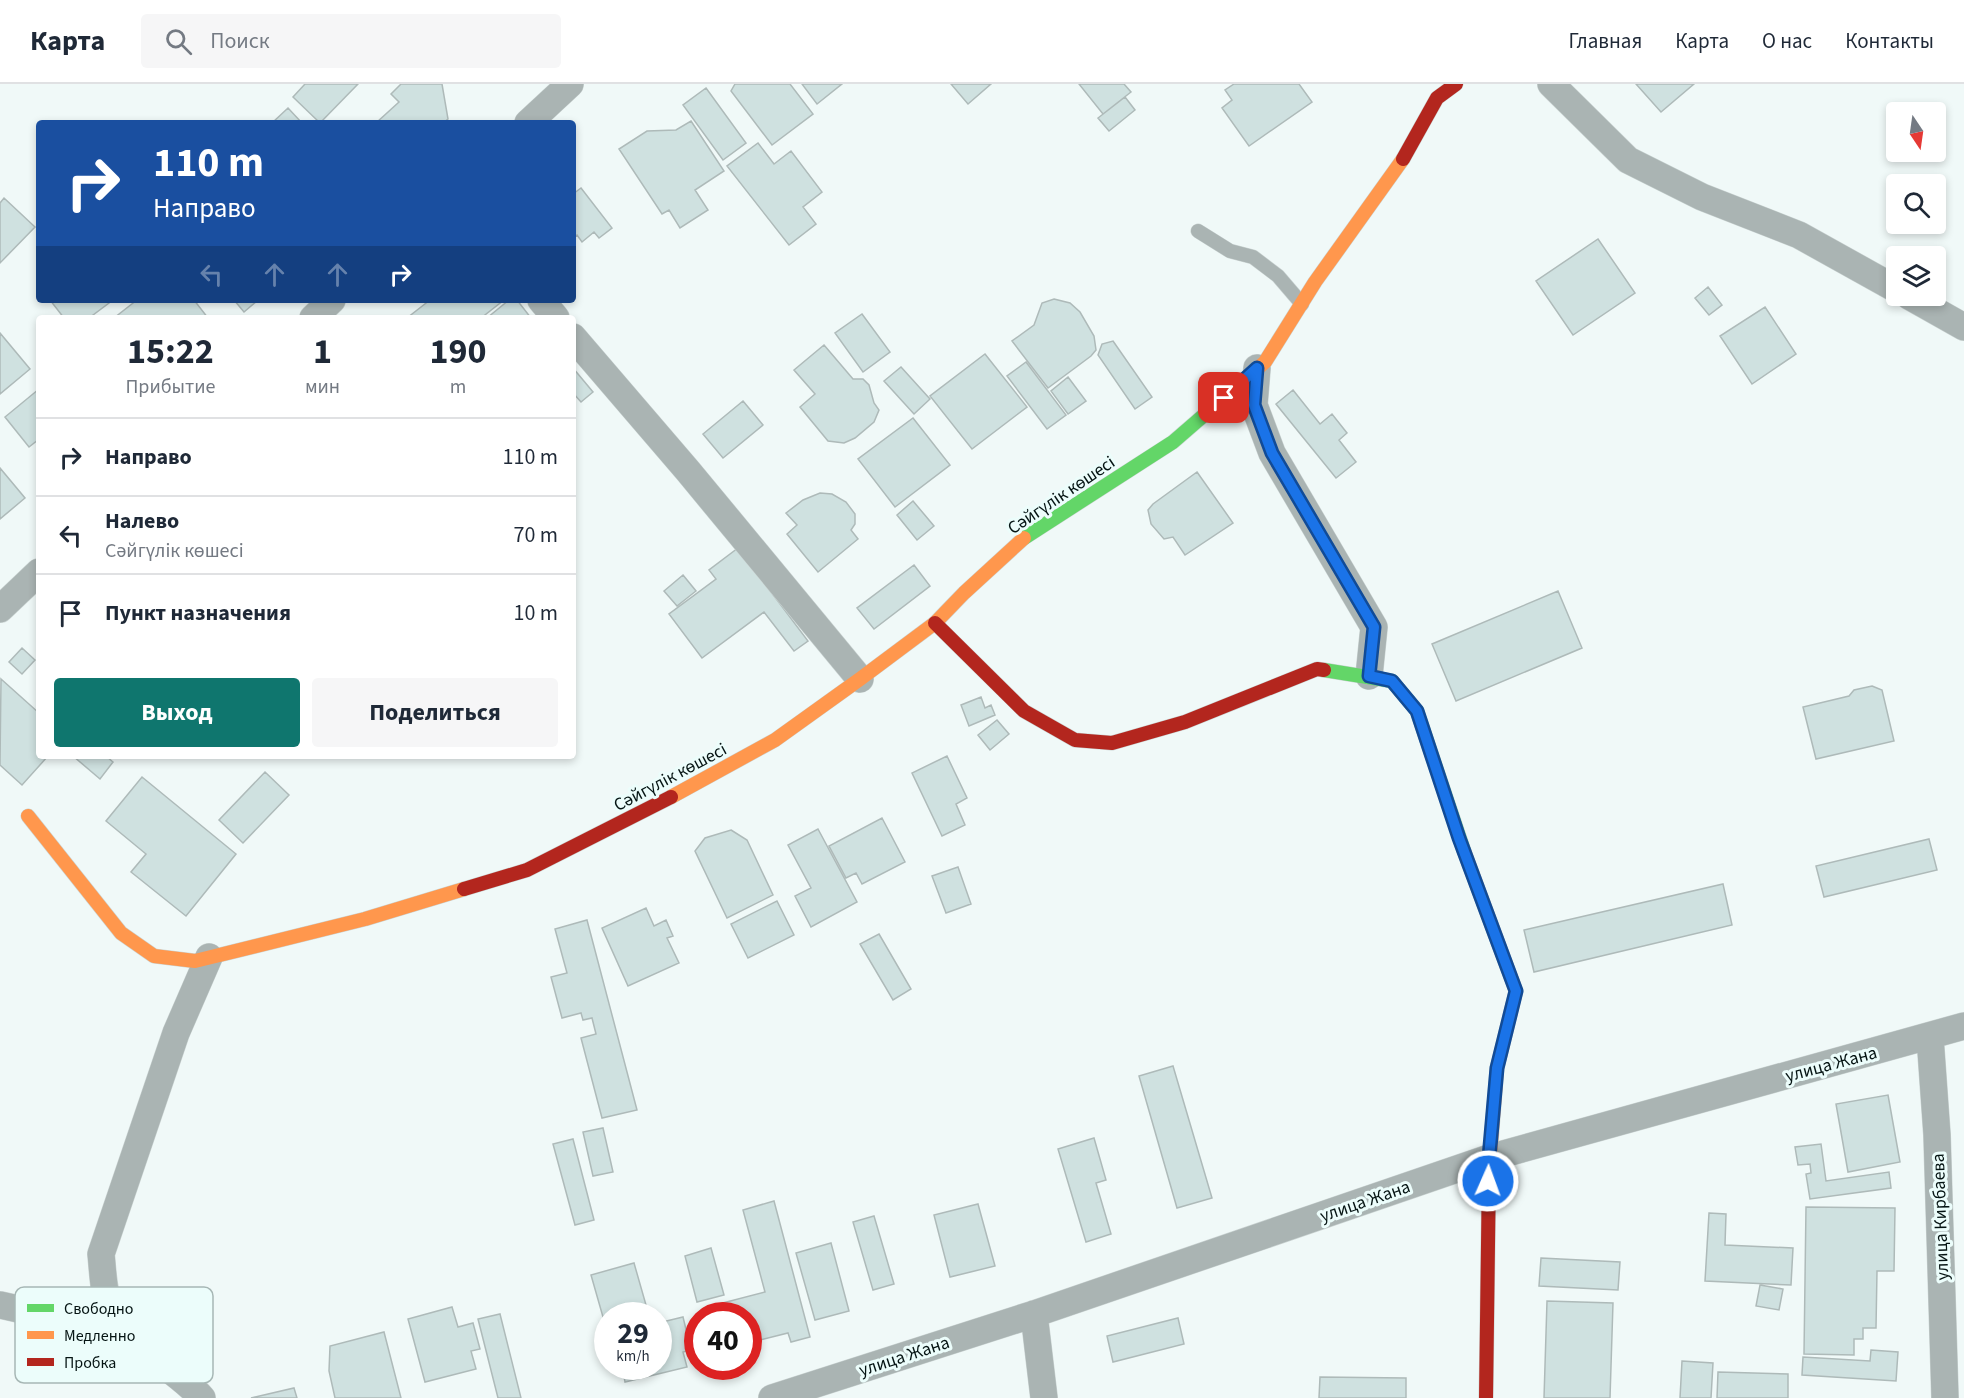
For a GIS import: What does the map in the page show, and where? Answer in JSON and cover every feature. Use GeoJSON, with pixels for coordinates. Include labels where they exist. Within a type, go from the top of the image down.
{"type":"FeatureCollection","features":[{"type":"Feature","properties":{"kind":"street"},"geometry":{"type":"LineString","coordinates":[[531,120],[570,84]]}},
{"type":"Feature","properties":{"kind":"street","name":"Сәйгүлік көшесі"},"geometry":{"type":"LineString","coordinates":[[28,816],[120,933],[154,956],[195,961],[365,919],[527,870],[635,817],[776,740],[861,679],[935,623],[1025,537],[1173,442],[1265,362],[1302,304],[1398,168],[1437,98],[1456,84]]}},
{"type":"Feature","properties":{"kind":"street"},"geometry":{"type":"LineString","coordinates":[[1551,84],[1628,160],[1702,198],[1799,235],[1886,283]]}},
{"type":"Feature","properties":{"kind":"street"},"geometry":{"type":"LineString","coordinates":[[316,315],[330,303]]}},
{"type":"Feature","properties":{"kind":"street"},"geometry":{"type":"LineString","coordinates":[[544,303],[554,315]]}},
{"type":"Feature","properties":{"kind":"street"},"geometry":{"type":"LineString","coordinates":[[1927,306],[1964,327]]}},
{"type":"Feature","properties":{"kind":"street"},"geometry":{"type":"LineString","coordinates":[[576,340],[861,679]]}},
{"type":"Feature","properties":{"kind":"street"},"geometry":{"type":"LineString","coordinates":[[1257,368],[1254,405],[1272,453],[1374,627],[1369,676]]}},
{"type":"Feature","properties":{"kind":"street"},"geometry":{"type":"LineString","coordinates":[[0,609],[36,575]]}},
{"type":"Feature","properties":{"kind":"street"},"geometry":{"type":"LineString","coordinates":[[935,623],[1024,711],[1076,740],[1112,744],[1185,722],[1317,669],[1392,681],[1417,711],[1459,838],[1516,991],[1497,1068],[1489,1158],[1486,1398]]}},
{"type":"Feature","properties":{"kind":"street"},"geometry":{"type":"LineString","coordinates":[[105,1287],[101,1254],[176,1033],[209,957]]}},
{"type":"Feature","properties":{"kind":"street","name":"улица Жана"},"geometry":{"type":"LineString","coordinates":[[772,1398],[1034,1314],[1489,1158],[1964,1026]]}},
{"type":"Feature","properties":{"kind":"street","name":"улица Кирбаева"},"geometry":{"type":"LineString","coordinates":[[1930,1037],[1937,1135],[1945,1398]]}},
{"type":"Feature","properties":{"kind":"street"},"geometry":{"type":"LineString","coordinates":[[0,1305],[15,1308]]}},
{"type":"Feature","properties":{"kind":"street"},"geometry":{"type":"LineString","coordinates":[[1034,1314],[1044,1398]]}},
{"type":"Feature","properties":{"kind":"street"},"geometry":{"type":"LineString","coordinates":[[188,1383],[202,1398]]}},
{"type":"Feature","properties":{"kind":"lane"},"geometry":{"type":"LineString","coordinates":[[1198,231],[1230,251],[1253,257],[1278,276],[1302,304]]}},
{"type":"Feature","properties":{"kind":"building"},"geometry":{"type":"Polygon","coordinates":[[[305,84],[358,84],[323,120],[317,120],[293,97],[305,84]]]}},
{"type":"Feature","properties":{"kind":"building"},"geometry":{"type":"Polygon","coordinates":[[[401,84],[442,84],[448,119],[379,120],[399,102],[391,94],[401,84]]]}},
{"type":"Feature","properties":{"kind":"building"},"geometry":{"type":"Polygon","coordinates":[[[735,84],[790,84],[813,114],[772,145],[731,91],[735,84]]]}},
{"type":"Feature","properties":{"kind":"building"},"geometry":{"type":"Polygon","coordinates":[[[802,84],[842,84],[817,104],[802,84]]]}},
{"type":"Feature","properties":{"kind":"building"},"geometry":{"type":"Polygon","coordinates":[[[951,84],[991,84],[968,104],[951,84]]]}},
{"type":"Feature","properties":{"kind":"building"},"geometry":{"type":"Polygon","coordinates":[[[1079,84],[1124,84],[1131,92],[1103,114],[1079,84]]]}},
{"type":"Feature","properties":{"kind":"building"},"geometry":{"type":"Polygon","coordinates":[[[1234,84],[1299,84],[1312,102],[1249,146],[1222,108],[1232,100],[1225,90],[1234,84]]]}},
{"type":"Feature","properties":{"kind":"building"},"geometry":{"type":"Polygon","coordinates":[[[1636,84],[1694,84],[1661,112],[1636,84]]]}},
{"type":"Feature","properties":{"kind":"building"},"geometry":{"type":"Polygon","coordinates":[[[706,88],[746,143],[723,160],[683,105],[706,88]]]}},
{"type":"Feature","properties":{"kind":"building"},"geometry":{"type":"Polygon","coordinates":[[[1125,97],[1135,110],[1109,131],[1098,118],[1125,97]]]}},
{"type":"Feature","properties":{"kind":"building"},"geometry":{"type":"Polygon","coordinates":[[[288,108],[299,120],[275,120],[288,108]]]}},
{"type":"Feature","properties":{"kind":"building"},"geometry":{"type":"Polygon","coordinates":[[[691,121],[724,171],[695,190],[708,210],[680,228],[669,210],[662,214],[619,149],[647,131],[676,130],[691,121]]]}},
{"type":"Feature","properties":{"kind":"building"},"geometry":{"type":"Polygon","coordinates":[[[758,143],[774,164],[791,151],[822,192],[803,207],[816,224],[789,245],[727,166],[758,143]]]}},
{"type":"Feature","properties":{"kind":"building"},"geometry":{"type":"Polygon","coordinates":[[[581,188],[612,228],[599,238],[594,232],[582,242],[576,236],[576,192],[581,188]]]}},
{"type":"Feature","properties":{"kind":"building"},"geometry":{"type":"Polygon","coordinates":[[[4,198],[35,227],[0,263],[0,203],[4,198]]]}},
{"type":"Feature","properties":{"kind":"building"},"geometry":{"type":"Polygon","coordinates":[[[1598,239],[1635,293],[1573,335],[1536,281],[1598,239]]]}},
{"type":"Feature","properties":{"kind":"building"},"geometry":{"type":"Polygon","coordinates":[[[1708,287],[1722,305],[1709,315],[1695,298],[1708,287]]]}},
{"type":"Feature","properties":{"kind":"building"},"geometry":{"type":"Polygon","coordinates":[[[1054,299],[1070,303],[1080,312],[1094,336],[1096,350],[1048,388],[1012,341],[1034,325],[1042,303],[1054,299]]]}},
{"type":"Feature","properties":{"kind":"building"},"geometry":{"type":"Polygon","coordinates":[[[52,303],[109,303],[93,315],[62,315],[52,303]]]}},
{"type":"Feature","properties":{"kind":"building"},"geometry":{"type":"Polygon","coordinates":[[[133,303],[196,303],[206,315],[118,315],[133,303]]]}},
{"type":"Feature","properties":{"kind":"building"},"geometry":{"type":"Polygon","coordinates":[[[236,303],[254,303],[244,312],[236,303]]]}},
{"type":"Feature","properties":{"kind":"building"},"geometry":{"type":"Polygon","coordinates":[[[426,303],[500,303],[485,315],[411,315],[426,303]]]}},
{"type":"Feature","properties":{"kind":"building"},"geometry":{"type":"Polygon","coordinates":[[[505,303],[519,303],[529,315],[491,315],[505,303]]]}},
{"type":"Feature","properties":{"kind":"building"},"geometry":{"type":"Polygon","coordinates":[[[1765,307],[1796,354],[1752,384],[1720,336],[1765,307]]]}},
{"type":"Feature","properties":{"kind":"building"},"geometry":{"type":"Polygon","coordinates":[[[862,314],[890,352],[863,372],[835,333],[862,314]]]}},
{"type":"Feature","properties":{"kind":"building"},"geometry":{"type":"Polygon","coordinates":[[[0,333],[30,369],[0,394],[0,333]]]}},
{"type":"Feature","properties":{"kind":"building"},"geometry":{"type":"Polygon","coordinates":[[[1113,341],[1152,397],[1135,409],[1098,355],[1102,344],[1113,341]]]}},
{"type":"Feature","properties":{"kind":"building"},"geometry":{"type":"Polygon","coordinates":[[[824,345],[853,379],[863,379],[869,385],[874,403],[879,410],[874,422],[855,438],[844,443],[828,441],[800,407],[815,394],[794,370],[824,345]]]}},
{"type":"Feature","properties":{"kind":"building"},"geometry":{"type":"Polygon","coordinates":[[[985,354],[1027,407],[972,449],[930,396],[985,354]]]}},
{"type":"Feature","properties":{"kind":"building"},"geometry":{"type":"Polygon","coordinates":[[[1026,362],[1066,415],[1047,429],[1007,376],[1026,362]]]}},
{"type":"Feature","properties":{"kind":"building"},"geometry":{"type":"Polygon","coordinates":[[[901,367],[930,399],[914,414],[884,381],[901,367]]]}},
{"type":"Feature","properties":{"kind":"building"},"geometry":{"type":"Polygon","coordinates":[[[576,372],[593,392],[581,402],[576,396],[576,372]]]}},
{"type":"Feature","properties":{"kind":"building"},"geometry":{"type":"Polygon","coordinates":[[[1068,377],[1086,401],[1068,414],[1051,391],[1068,377]]]}},
{"type":"Feature","properties":{"kind":"building"},"geometry":{"type":"Polygon","coordinates":[[[1293,390],[1320,424],[1332,414],[1347,433],[1339,440],[1356,462],[1336,478],[1276,404],[1293,390]]]}},
{"type":"Feature","properties":{"kind":"building"},"geometry":{"type":"Polygon","coordinates":[[[36,391],[36,442],[29,447],[5,417],[36,391]]]}},
{"type":"Feature","properties":{"kind":"building"},"geometry":{"type":"Polygon","coordinates":[[[743,401],[763,425],[723,458],[703,434],[743,401]]]}},
{"type":"Feature","properties":{"kind":"building"},"geometry":{"type":"Polygon","coordinates":[[[913,418],[950,465],[895,507],[858,459],[913,418]]]}},
{"type":"Feature","properties":{"kind":"building"},"geometry":{"type":"Polygon","coordinates":[[[0,468],[25,498],[0,519],[0,468]]]}},
{"type":"Feature","properties":{"kind":"building"},"geometry":{"type":"Polygon","coordinates":[[[1197,472],[1233,523],[1185,555],[1173,537],[1164,539],[1151,524],[1148,510],[1197,472]]]}},
{"type":"Feature","properties":{"kind":"building"},"geometry":{"type":"Polygon","coordinates":[[[820,493],[832,494],[846,502],[855,514],[855,524],[851,530],[858,539],[818,572],[787,534],[797,525],[786,513],[803,500],[820,493]]]}},
{"type":"Feature","properties":{"kind":"building"},"geometry":{"type":"Polygon","coordinates":[[[913,501],[934,526],[917,540],[897,515],[913,501]]]}},
{"type":"Feature","properties":{"kind":"building"},"geometry":{"type":"Polygon","coordinates":[[[738,548],[808,641],[794,651],[764,612],[702,658],[669,614],[716,579],[709,570],[738,548]]]}},
{"type":"Feature","properties":{"kind":"building"},"geometry":{"type":"Polygon","coordinates":[[[914,565],[930,586],[874,629],[857,608],[914,565]]]}},
{"type":"Feature","properties":{"kind":"building"},"geometry":{"type":"Polygon","coordinates":[[[683,575],[696,591],[677,606],[664,591],[683,575]]]}},
{"type":"Feature","properties":{"kind":"building"},"geometry":{"type":"Polygon","coordinates":[[[1558,591],[1582,648],[1456,701],[1432,644],[1558,591]]]}},
{"type":"Feature","properties":{"kind":"building"},"geometry":{"type":"Polygon","coordinates":[[[22,648],[35,660],[22,674],[9,662],[22,648]]]}},
{"type":"Feature","properties":{"kind":"building"},"geometry":{"type":"Polygon","coordinates":[[[1,679],[36,710],[36,759],[45,759],[22,785],[0,765],[1,679]]]}},
{"type":"Feature","properties":{"kind":"building"},"geometry":{"type":"Polygon","coordinates":[[[1872,686],[1882,690],[1894,741],[1816,759],[1803,707],[1849,696],[1854,690],[1872,686]]]}},
{"type":"Feature","properties":{"kind":"building"},"geometry":{"type":"Polygon","coordinates":[[[981,697],[985,708],[991,705],[995,715],[969,726],[961,705],[981,697]]]}},
{"type":"Feature","properties":{"kind":"building"},"geometry":{"type":"Polygon","coordinates":[[[997,720],[1009,734],[990,750],[978,735],[997,720]]]}},
{"type":"Feature","properties":{"kind":"building"},"geometry":{"type":"Polygon","coordinates":[[[947,756],[967,798],[956,804],[965,825],[942,836],[912,773],[947,756]]]}},
{"type":"Feature","properties":{"kind":"building"},"geometry":{"type":"Polygon","coordinates":[[[77,759],[110,759],[113,762],[100,779],[77,759]]]}},
{"type":"Feature","properties":{"kind":"building"},"geometry":{"type":"Polygon","coordinates":[[[265,772],[289,795],[243,843],[219,820],[265,772]]]}},
{"type":"Feature","properties":{"kind":"building"},"geometry":{"type":"Polygon","coordinates":[[[142,777],[236,854],[186,916],[131,872],[146,854],[106,821],[142,777]]]}},
{"type":"Feature","properties":{"kind":"building"},"geometry":{"type":"Polygon","coordinates":[[[882,818],[905,862],[862,884],[856,873],[846,878],[829,846],[882,818]]]}},
{"type":"Feature","properties":{"kind":"building"},"geometry":{"type":"Polygon","coordinates":[[[818,829],[857,902],[811,927],[795,896],[811,888],[788,845],[818,829]]]}},
{"type":"Feature","properties":{"kind":"building"},"geometry":{"type":"Polygon","coordinates":[[[731,830],[747,840],[773,895],[727,918],[695,851],[705,838],[731,830]]]}},
{"type":"Feature","properties":{"kind":"building"},"geometry":{"type":"Polygon","coordinates":[[[1929,839],[1937,870],[1824,897],[1816,866],[1929,839]]]}},
{"type":"Feature","properties":{"kind":"building"},"geometry":{"type":"Polygon","coordinates":[[[958,867],[971,904],[946,913],[932,876],[958,867]]]}},
{"type":"Feature","properties":{"kind":"building"},"geometry":{"type":"Polygon","coordinates":[[[1723,884],[1732,925],[1534,972],[1524,930],[1723,884]]]}},
{"type":"Feature","properties":{"kind":"building"},"geometry":{"type":"Polygon","coordinates":[[[777,901],[794,935],[748,958],[731,924],[777,901]]]}},
{"type":"Feature","properties":{"kind":"building"},"geometry":{"type":"Polygon","coordinates":[[[646,908],[654,926],[666,920],[673,936],[667,938],[679,963],[628,986],[602,928],[646,908]]]}},
{"type":"Feature","properties":{"kind":"building"},"geometry":{"type":"Polygon","coordinates":[[[587,920],[637,1110],[602,1118],[581,1038],[596,1034],[592,1018],[583,1020],[581,1013],[562,1018],[551,977],[567,973],[555,929],[587,920]]]}},
{"type":"Feature","properties":{"kind":"building"},"geometry":{"type":"Polygon","coordinates":[[[879,934],[911,989],[893,1000],[860,944],[879,934]]]}},
{"type":"Feature","properties":{"kind":"building"},"geometry":{"type":"Polygon","coordinates":[[[1173,1066],[1212,1198],[1177,1208],[1139,1076],[1173,1066]]]}},
{"type":"Feature","properties":{"kind":"building"},"geometry":{"type":"Polygon","coordinates":[[[1888,1095],[1900,1162],[1848,1172],[1836,1104],[1888,1095]]]}},
{"type":"Feature","properties":{"kind":"building"},"geometry":{"type":"Polygon","coordinates":[[[603,1128],[613,1172],[593,1176],[583,1132],[603,1128]]]}},
{"type":"Feature","properties":{"kind":"building"},"geometry":{"type":"Polygon","coordinates":[[[1094,1138],[1106,1180],[1096,1183],[1111,1234],[1086,1242],[1058,1149],[1094,1138]]]}},
{"type":"Feature","properties":{"kind":"building"},"geometry":{"type":"Polygon","coordinates":[[[573,1139],[594,1220],[575,1225],[553,1144],[573,1139]]]}},
{"type":"Feature","properties":{"kind":"building"},"geometry":{"type":"Polygon","coordinates":[[[1821,1144],[1826,1181],[1889,1172],[1891,1188],[1810,1199],[1806,1174],[1811,1173],[1810,1164],[1798,1165],[1795,1147],[1821,1144]]]}},
{"type":"Feature","properties":{"kind":"building"},"geometry":{"type":"Polygon","coordinates":[[[774,1201],[810,1337],[791,1342],[788,1333],[762,1340],[762,1302],[726,1302],[765,1292],[743,1210],[774,1201]]]}},
{"type":"Feature","properties":{"kind":"building"},"geometry":{"type":"Polygon","coordinates":[[[978,1204],[995,1266],[950,1277],[934,1215],[978,1204]]]}},
{"type":"Feature","properties":{"kind":"building"},"geometry":{"type":"Polygon","coordinates":[[[1806,1207],[1895,1208],[1894,1271],[1877,1271],[1876,1328],[1863,1328],[1863,1339],[1854,1339],[1854,1355],[1804,1354],[1806,1207]]]}},
{"type":"Feature","properties":{"kind":"building"},"geometry":{"type":"Polygon","coordinates":[[[1709,1213],[1726,1214],[1725,1245],[1793,1248],[1791,1285],[1705,1281],[1709,1213]]]}},
{"type":"Feature","properties":{"kind":"building"},"geometry":{"type":"Polygon","coordinates":[[[874,1216],[894,1284],[873,1290],[853,1222],[874,1216]]]}},
{"type":"Feature","properties":{"kind":"building"},"geometry":{"type":"Polygon","coordinates":[[[831,1243],[849,1311],[815,1320],[796,1253],[831,1243]]]}},
{"type":"Feature","properties":{"kind":"building"},"geometry":{"type":"Polygon","coordinates":[[[711,1248],[724,1295],[697,1302],[685,1256],[711,1248]]]}},
{"type":"Feature","properties":{"kind":"building"},"geometry":{"type":"Polygon","coordinates":[[[1541,1258],[1620,1262],[1618,1290],[1539,1286],[1541,1258]]]}},
{"type":"Feature","properties":{"kind":"building"},"geometry":{"type":"Polygon","coordinates":[[[634,1263],[645,1302],[599,1302],[591,1275],[634,1263]]]}},
{"type":"Feature","properties":{"kind":"building"},"geometry":{"type":"Polygon","coordinates":[[[1760,1285],[1783,1289],[1779,1310],[1756,1306],[1760,1285]]]}},
{"type":"Feature","properties":{"kind":"building"},"geometry":{"type":"Polygon","coordinates":[[[1547,1301],[1613,1303],[1610,1398],[1544,1398],[1547,1301]]]}},
{"type":"Feature","properties":{"kind":"building"},"geometry":{"type":"Polygon","coordinates":[[[452,1307],[458,1327],[473,1323],[480,1349],[471,1351],[476,1369],[425,1382],[408,1319],[452,1307]]]}},
{"type":"Feature","properties":{"kind":"building"},"geometry":{"type":"Polygon","coordinates":[[[500,1314],[521,1398],[498,1398],[478,1319],[500,1314]]]}},
{"type":"Feature","properties":{"kind":"building"},"geometry":{"type":"Polygon","coordinates":[[[683,1317],[684,1368],[672,1371],[672,1320],[683,1317]]]}},
{"type":"Feature","properties":{"kind":"building"},"geometry":{"type":"Polygon","coordinates":[[[1178,1318],[1184,1344],[1113,1362],[1107,1336],[1178,1318]]]}},
{"type":"Feature","properties":{"kind":"building"},"geometry":{"type":"Polygon","coordinates":[[[384,1332],[401,1398],[335,1398],[329,1371],[330,1346],[384,1332]]]}},
{"type":"Feature","properties":{"kind":"building"},"geometry":{"type":"Polygon","coordinates":[[[1871,1350],[1898,1352],[1896,1381],[1802,1375],[1803,1357],[1870,1361],[1871,1350]]]}},
{"type":"Feature","properties":{"kind":"building"},"geometry":{"type":"Polygon","coordinates":[[[1682,1361],[1713,1363],[1711,1398],[1680,1398],[1682,1361]]]}},
{"type":"Feature","properties":{"kind":"building"},"geometry":{"type":"Polygon","coordinates":[[[1718,1372],[1788,1374],[1788,1398],[1717,1398],[1718,1372]]]}},
{"type":"Feature","properties":{"kind":"building"},"geometry":{"type":"Polygon","coordinates":[[[1320,1377],[1406,1378],[1406,1398],[1319,1398],[1320,1377]]]}},
{"type":"Feature","properties":{"kind":"building"},"geometry":{"type":"Polygon","coordinates":[[[294,1388],[297,1398],[251,1398],[294,1388]]]}},
{"type":"Feature","properties":{"kind":"traffic: fast"},"geometry":{"type":"LineString","coordinates":[[1024,538],[1173,442],[1241,383]]}},
{"type":"Feature","properties":{"kind":"traffic: fast"},"geometry":{"type":"LineString","coordinates":[[1324,670],[1392,681],[1417,711],[1464,851]]}},
{"type":"Feature","properties":{"kind":"traffic: slow"},"geometry":{"type":"LineString","coordinates":[[1241,383],[1265,362],[1315,282],[1403,159]]}},
{"type":"Feature","properties":{"kind":"traffic: slow"},"geometry":{"type":"LineString","coordinates":[[671,797],[775,740],[860,679],[935,623],[1024,538]]}},
{"type":"Feature","properties":{"kind":"traffic: slow"},"geometry":{"type":"LineString","coordinates":[[28,816],[121,933],[154,956],[195,961],[365,919],[464,889]]}},
{"type":"Feature","properties":{"kind":"traffic: slow"},"geometry":{"type":"LineString","coordinates":[[1464,851],[1516,991],[1497,1068],[1489,1168]]}},
{"type":"Feature","properties":{"kind":"traffic: jam"},"geometry":{"type":"LineString","coordinates":[[1403,159],[1437,98],[1456,84]]}},
{"type":"Feature","properties":{"kind":"traffic: jam"},"geometry":{"type":"LineString","coordinates":[[935,623],[1024,711],[1075,740],[1112,743],[1185,722],[1317,669],[1324,670]]}},
{"type":"Feature","properties":{"kind":"traffic: jam"},"geometry":{"type":"LineString","coordinates":[[464,889],[527,870],[671,797]]}},
{"type":"Feature","properties":{"kind":"traffic: jam"},"geometry":{"type":"LineString","coordinates":[[1486,1398],[1489,1168]]}},
{"type":"Feature","properties":{"kind":"route"},"geometry":{"type":"LineString","coordinates":[[1224,398],[1257,368],[1254,405],[1272,453],[1374,627],[1369,676],[1392,681],[1417,711],[1459,838],[1516,991],[1497,1068],[1488,1181]]}}]}
